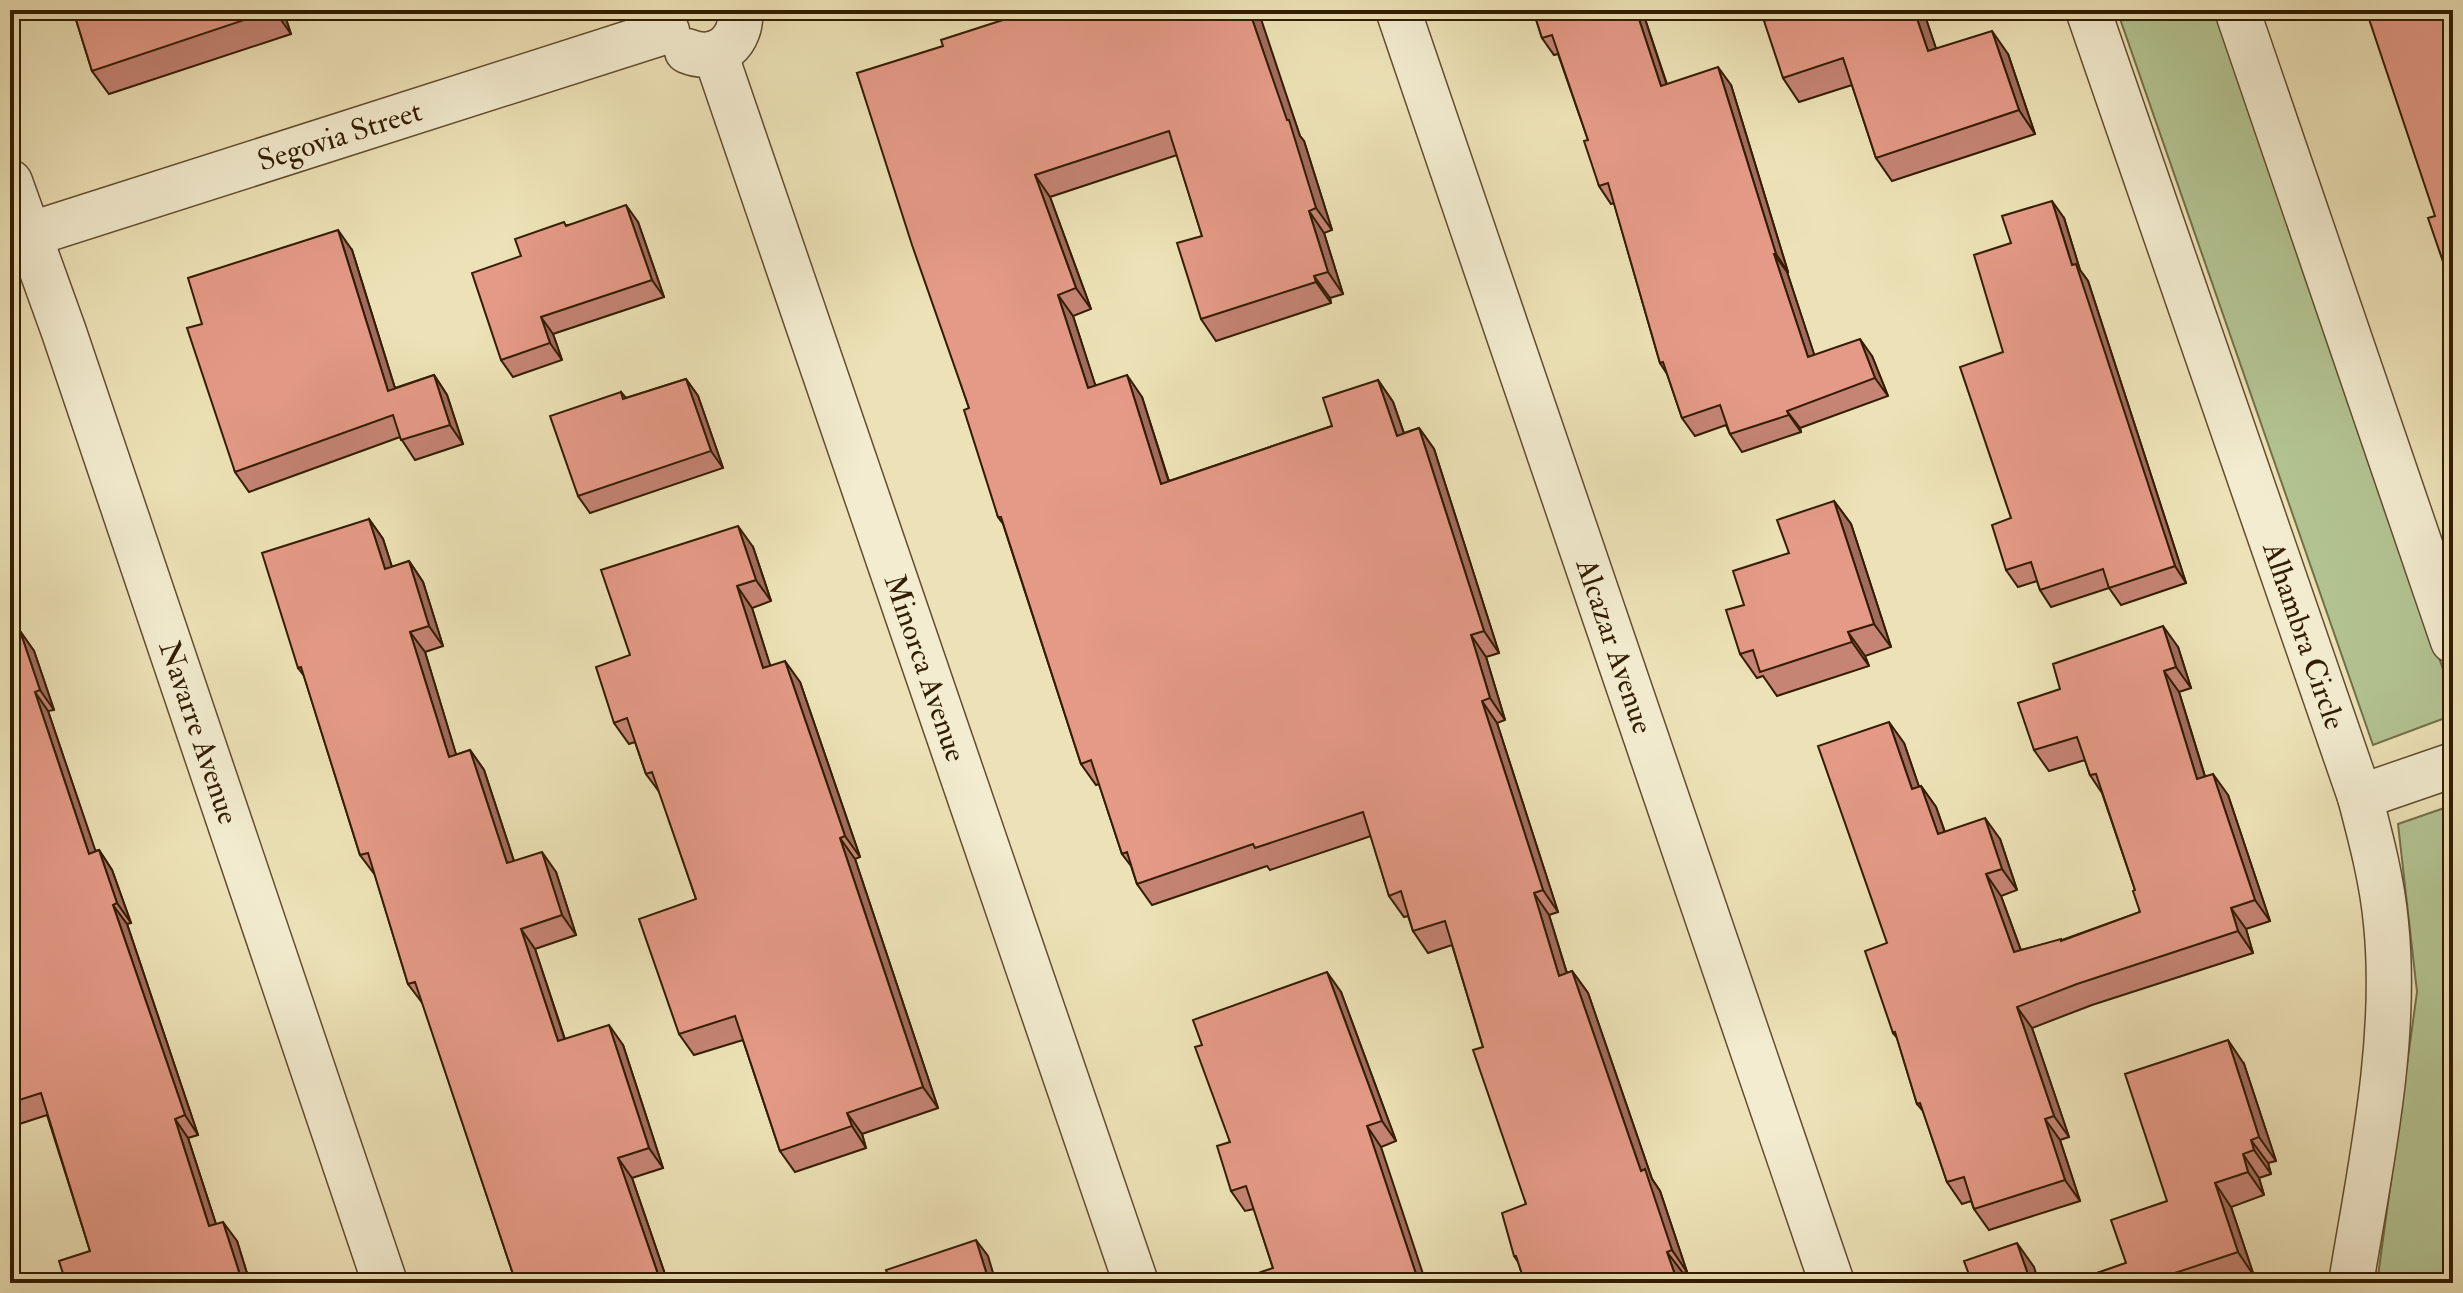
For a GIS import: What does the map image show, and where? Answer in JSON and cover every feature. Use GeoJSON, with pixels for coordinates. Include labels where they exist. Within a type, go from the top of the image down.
{"type":"FeatureCollection","features":[{"type":"Feature","properties":{"kind":"street"},"geometry":{"type":"LineString","coordinates":[[667,20],[673,41],[693,54],[704,56],[725,49],[739,31],[740,10]]}},
{"type":"Feature","properties":{"kind":"street","name":"Alcazar Avenue"},"geometry":{"type":"LineString","coordinates":[[1398,10],[1832,1283]]}},
{"type":"Feature","properties":{"kind":"street","name":"Alhambra Circle"},"geometry":{"type":"LineString","coordinates":[[2088,10],[2360,797],[2382,890],[2388,970],[2384,1048],[2376,1133],[2351,1283]]}},
{"type":"Feature","properties":{"kind":"street"},"geometry":{"type":"LineString","coordinates":[[2237,10],[2453,641]]}},
{"type":"Feature","properties":{"kind":"street","name":"Segovia Street"},"geometry":{"type":"LineString","coordinates":[[19,238],[667,20]]}},
{"type":"Feature","properties":{"kind":"street","name":"Minorca Avenue"},"geometry":{"type":"LineString","coordinates":[[715,53],[1136,1283]]}},
{"type":"Feature","properties":{"kind":"street","name":"Navarre Avenue"},"geometry":{"type":"LineString","coordinates":[[10,182],[19,238],[69,347],[385,1283]]}},
{"type":"Feature","properties":{"kind":"street"},"geometry":{"type":"LineString","coordinates":[[2360,797],[2453,765]]}},
{"type":"Feature","properties":{"kind":"green space"},"geometry":{"type":"Polygon","coordinates":[[[2117,10],[2214,10],[2453,698],[2453,715],[2373,745],[2117,10]]]}},
{"type":"Feature","properties":{"kind":"green space"},"geometry":{"type":"Polygon","coordinates":[[[2453,805],[2453,1283],[2377,1283],[2417,992],[2398,824],[2453,805]]]}},
{"type":"Feature","properties":{"kind":"building"},"geometry":{"type":"Polygon","coordinates":[[[73,10],[274,10],[92,71],[73,10]]]}},
{"type":"Feature","properties":{"kind":"building"},"geometry":{"type":"Polygon","coordinates":[[[1034,10],[1249,10],[1289,120],[1316,208],[1309,211],[1328,272],[1314,276],[1316,282],[1201,319],[1177,243],[1202,236],[1169,131],[1035,175],[1076,288],[1058,295],[1088,388],[1127,375],[1161,484],[1332,426],[1323,398],[1378,380],[1397,436],[1419,428],[1484,631],[1471,635],[1490,698],[1482,701],[1543,890],[1534,893],[1559,976],[1572,971],[1641,1171],[1645,1169],[1672,1250],[1667,1252],[1678,1283],[1525,1283],[1502,1213],[1526,1204],[1473,1050],[1483,1047],[1445,921],[1413,931],[1401,891],[1389,896],[1363,812],[1255,848],[1253,844],[1137,884],[1127,852],[1122,854],[1091,760],[1081,764],[964,410],[969,408],[857,73],[943,46],[941,40],[1034,10]]]}},
{"type":"Feature","properties":{"kind":"building"},"geometry":{"type":"Polygon","coordinates":[[[1533,10],[1636,10],[1661,86],[1718,67],[1808,357],[1860,339],[1875,378],[1787,411],[1789,415],[1730,434],[1720,405],[1682,418],[1663,362],[1660,363],[1608,183],[1599,186],[1584,141],[1588,140],[1552,35],[1542,38],[1533,10]]]}},
{"type":"Feature","properties":{"kind":"building"},"geometry":{"type":"Polygon","coordinates":[[[1797,10],[1914,10],[1928,51],[1992,31],[2019,110],[1876,158],[1843,58],[1783,78],[1764,21],[1797,10]]]}},
{"type":"Feature","properties":{"kind":"building"},"geometry":{"type":"Polygon","coordinates":[[[2366,10],[2453,10],[2453,281],[2450,282],[2428,218],[2435,216],[2366,10]]]}},
{"type":"Feature","properties":{"kind":"building"},"geometry":{"type":"Polygon","coordinates":[[[2052,201],[2072,265],[2076,264],[2175,566],[2109,588],[2103,569],[2040,590],[2031,562],[2006,570],[1992,525],[2011,518],[1960,367],[2003,352],[1974,255],[2011,243],[2002,216],[2052,201]]]}},
{"type":"Feature","properties":{"kind":"building"},"geometry":{"type":"Polygon","coordinates":[[[626,205],[652,280],[541,317],[550,343],[501,360],[472,273],[521,256],[515,239],[564,222],[566,226],[626,205]]]}},
{"type":"Feature","properties":{"kind":"building"},"geometry":{"type":"Polygon","coordinates":[[[338,230],[388,391],[434,375],[450,425],[401,440],[393,415],[235,472],[187,328],[202,324],[188,278],[338,230]]]}},
{"type":"Feature","properties":{"kind":"building"},"geometry":{"type":"Polygon","coordinates":[[[686,379],[711,451],[578,496],[550,416],[621,392],[623,399],[686,379]]]}},
{"type":"Feature","properties":{"kind":"building"},"geometry":{"type":"Polygon","coordinates":[[[1834,501],[1874,624],[1848,632],[1852,642],[1760,672],[1753,650],[1740,654],[1726,610],[1744,605],[1733,571],[1789,553],[1777,520],[1834,501]]]}},
{"type":"Feature","properties":{"kind":"building"},"geometry":{"type":"Polygon","coordinates":[[[369,519],[385,569],[409,561],[429,626],[410,632],[449,757],[470,750],[507,863],[542,852],[562,915],[521,929],[558,1041],[609,1025],[649,1148],[618,1158],[661,1283],[516,1283],[415,982],[408,984],[368,853],[360,855],[262,553],[369,519]]]}},
{"type":"Feature","properties":{"kind":"building"},"geometry":{"type":"Polygon","coordinates":[[[738,526],[756,580],[737,586],[763,668],[785,661],[845,836],[840,838],[923,1087],[847,1113],[852,1126],[780,1151],[735,1016],[679,1034],[639,919],[696,899],[652,772],[646,774],[627,718],[614,723],[596,667],[630,655],[601,570],[738,526]]]}},
{"type":"Feature","properties":{"kind":"building"},"geometry":{"type":"Polygon","coordinates":[[[2163,626],[2176,667],[2164,671],[2197,779],[2213,774],[2255,900],[2231,908],[2238,931],[2017,1007],[2054,1116],[2045,1119],[2065,1180],[1974,1209],[1964,1177],[1947,1182],[1865,951],[1887,943],[1818,746],[1889,722],[1912,789],[1921,786],[1938,834],[1985,818],[2002,869],[1986,874],[2014,952],[2061,941],[2140,912],[2096,774],[2090,775],[2077,737],[2034,750],[2018,703],[2060,689],[2053,664],[2163,626]]]}},
{"type":"Feature","properties":{"kind":"building"},"geometry":{"type":"Polygon","coordinates":[[[20,631],[40,690],[35,692],[89,854],[99,850],[117,903],[113,905],[185,1115],[175,1119],[209,1226],[223,1222],[240,1283],[66,1283],[59,1261],[90,1251],[41,1093],[10,1103],[10,634],[20,631]]]}},
{"type":"Feature","properties":{"kind":"building"},"geometry":{"type":"Polygon","coordinates":[[[1327,972],[1382,1121],[1367,1126],[1419,1283],[1262,1283],[1258,1273],[1273,1268],[1246,1186],[1231,1191],[1217,1146],[1230,1142],[1195,1047],[1202,1045],[1193,1020],[1327,972]]]}},
{"type":"Feature","properties":{"kind":"building"},"geometry":{"type":"Polygon","coordinates":[[[2228,1040],[2259,1137],[2251,1140],[2254,1150],[2243,1154],[2248,1172],[2215,1183],[2238,1252],[2172,1274],[2175,1283],[2068,1283],[2126,1263],[2111,1220],[2167,1201],[2125,1074],[2228,1040]]]}},
{"type":"Feature","properties":{"kind":"building"},"geometry":{"type":"Polygon","coordinates":[[[976,1240],[988,1278],[992,1277],[994,1283],[891,1283],[886,1270],[976,1240]]]}},
{"type":"Feature","properties":{"kind":"building"},"geometry":{"type":"Polygon","coordinates":[[[2017,1243],[2031,1283],[1972,1283],[1964,1261],[2017,1243]]]}}]}
